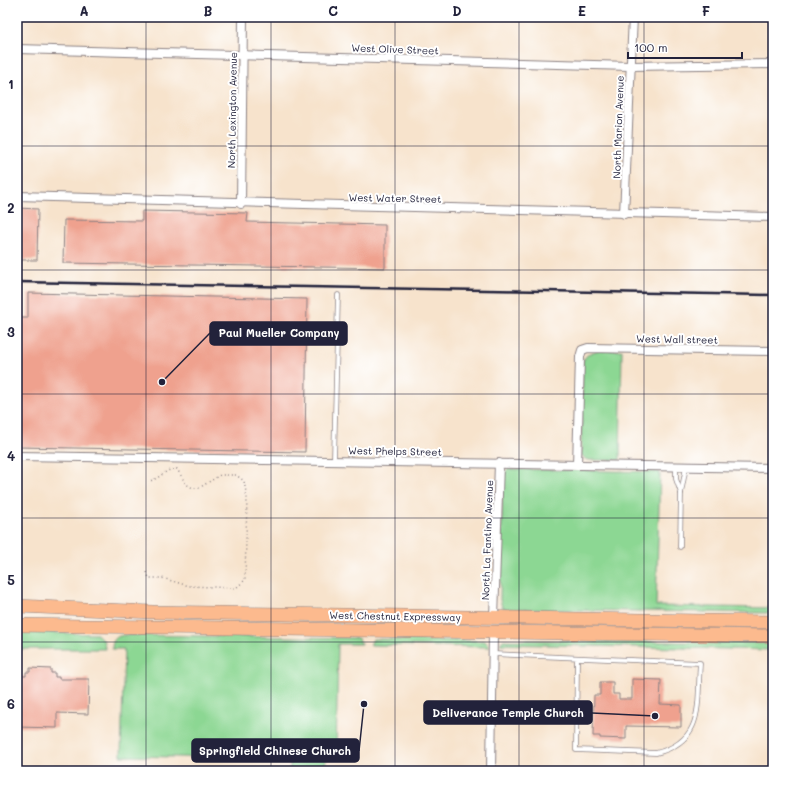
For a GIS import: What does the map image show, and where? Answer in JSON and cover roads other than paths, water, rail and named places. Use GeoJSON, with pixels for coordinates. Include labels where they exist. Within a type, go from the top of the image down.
{"type":"FeatureCollection","features":[{"type":"Feature","properties":{"kind":"main road","name":"West Chestnut Expressway"},"geometry":{"type":"LineString","coordinates":[[17,606],[153,612],[773,622]]}},
{"type":"Feature","properties":{"kind":"main road","name":"West Chestnut Expressway"},"geometry":{"type":"LineString","coordinates":[[17,625],[773,636]]}},
{"type":"Feature","properties":{"kind":"street","name":"North Lexington Avenue"},"geometry":{"type":"LineString","coordinates":[[241,204],[243,17]]}},
{"type":"Feature","properties":{"kind":"street","name":"North Marion Avenue"},"geometry":{"type":"LineString","coordinates":[[624,214],[633,17]]}},
{"type":"Feature","properties":{"kind":"street","name":"West Olive Street"},"geometry":{"type":"LineString","coordinates":[[17,49],[242,54],[630,66],[773,64]]}},
{"type":"Feature","properties":{"kind":"street","name":"West Water Street"},"geometry":{"type":"LineString","coordinates":[[17,196],[241,204],[773,217]]}},
{"type":"Feature","properties":{"kind":"street","name":"West Wall street"},"geometry":{"type":"LineString","coordinates":[[577,465],[580,357],[582,350],[588,348],[773,351]]}},
{"type":"Feature","properties":{"kind":"street","name":"West Phelps Street"},"geometry":{"type":"LineString","coordinates":[[17,456],[773,468]]}},
{"type":"Feature","properties":{"kind":"street","name":"North La Fantino Avenue"},"geometry":{"type":"LineString","coordinates":[[494,618],[499,463]]}},
{"type":"Feature","properties":{"kind":"street"},"geometry":{"type":"LineString","coordinates":[[490,771],[493,632]]}},
{"type":"Feature","properties":{"kind":"lane"},"geometry":{"type":"LineString","coordinates":[[334,460],[338,295]]}},
{"type":"Feature","properties":{"kind":"lane"},"geometry":{"type":"LineString","coordinates":[[676,467],[676,479],[681,493]]}},
{"type":"Feature","properties":{"kind":"lane"},"geometry":{"type":"LineString","coordinates":[[680,547],[681,493],[686,475],[686,467]]}},
{"type":"Feature","properties":{"kind":"lane"},"geometry":{"type":"LineString","coordinates":[[493,654],[577,659],[700,663],[696,721],[689,734],[673,746],[656,753],[576,750],[577,659]]}},
{"type":"Feature","properties":{"kind":"railway"},"geometry":{"type":"LineString","coordinates":[[17,282],[773,295]]}},
{"type":"Feature","properties":{"kind":"place","name":"Paul Mueller Company"},"geometry":{"type":"Point","coordinates":[162,382]}},
{"type":"Feature","properties":{"kind":"place","name":"Springfield Chinese Church"},"geometry":{"type":"Point","coordinates":[364,704]}},
{"type":"Feature","properties":{"kind":"place","name":"Deliverance Temple Church"},"geometry":{"type":"Point","coordinates":[655,716]}}]}
